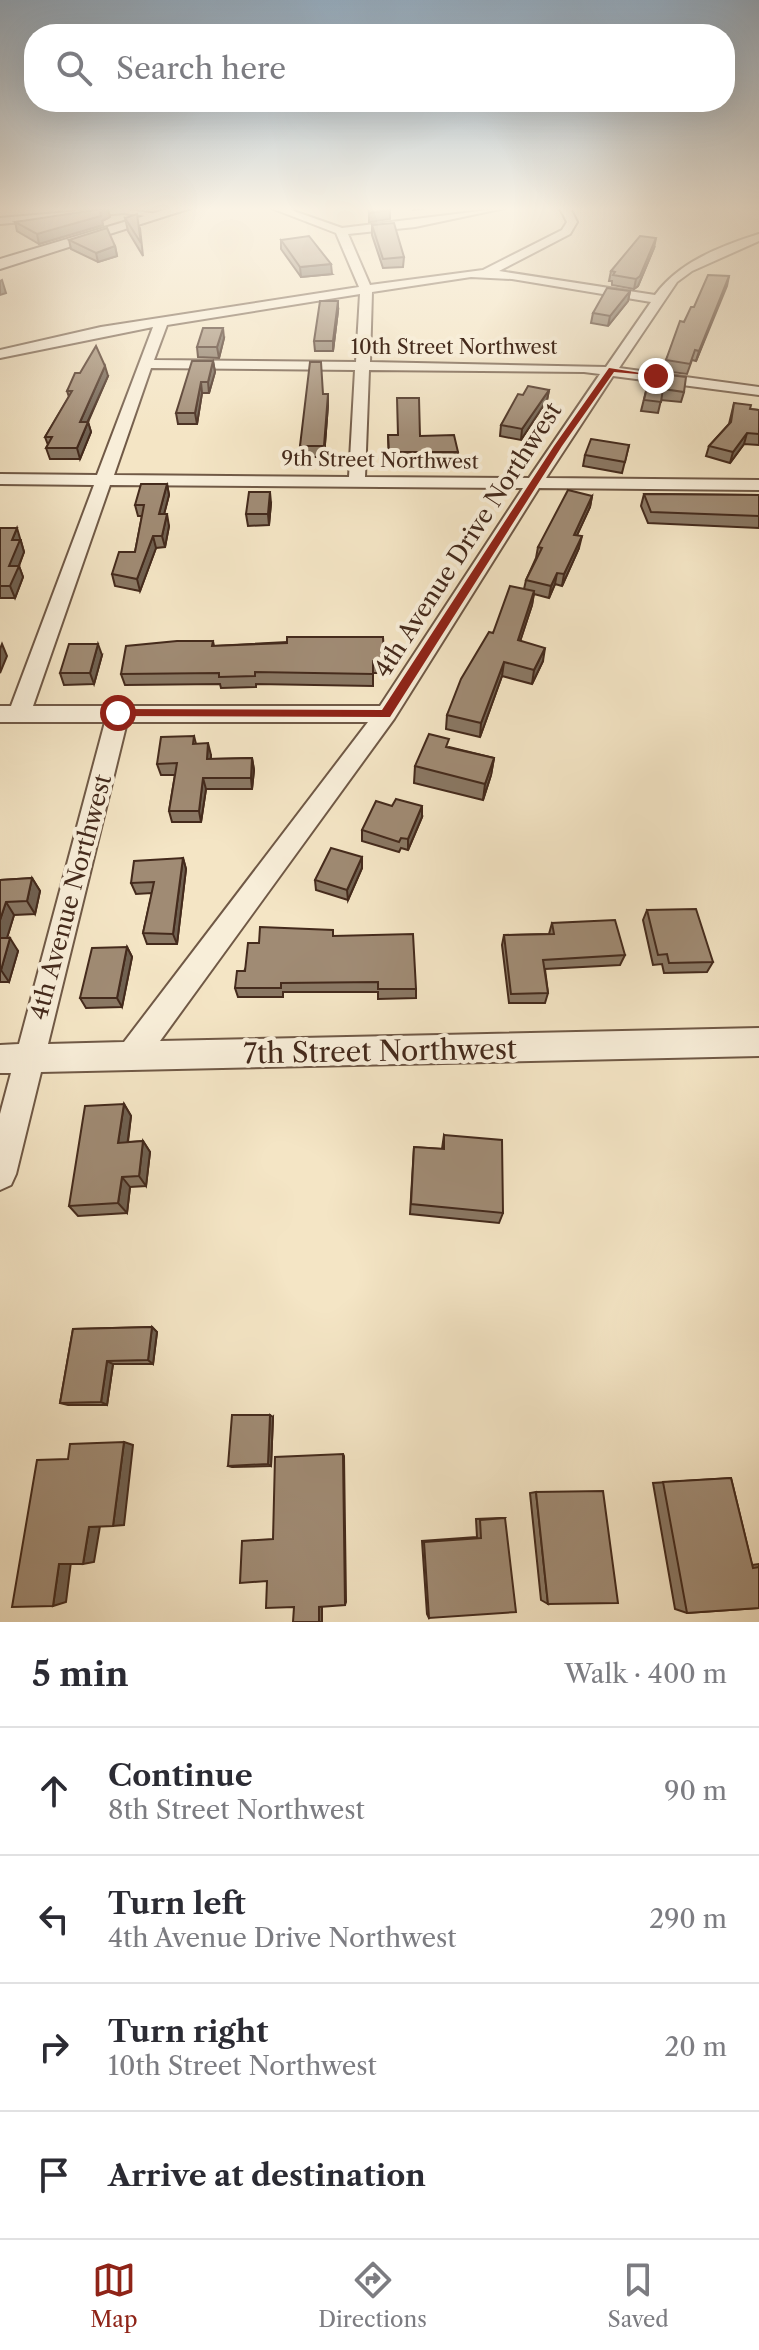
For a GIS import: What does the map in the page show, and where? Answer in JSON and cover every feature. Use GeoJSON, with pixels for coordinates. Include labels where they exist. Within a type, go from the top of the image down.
{"type":"FeatureCollection","features":[{"type":"Feature","properties":{"kind":"street"},"geometry":{"type":"LineString","coordinates":[[357,482],[366,289],[364,284]]}},
{"type":"Feature","properties":{"kind":"street"},"geometry":{"type":"LineString","coordinates":[[0,354],[161,322],[406,284]]}},
{"type":"Feature","properties":{"kind":"street"},"geometry":{"type":"LineString","coordinates":[[555,284],[660,300]]}},
{"type":"Feature","properties":{"kind":"street","name":"4th Avenue Drive Northwest"},"geometry":{"type":"LineString","coordinates":[[131,1057],[386,714],[534,484],[672,284]]}},
{"type":"Feature","properties":{"kind":"street"},"geometry":{"type":"LineString","coordinates":[[161,322],[148,364],[9,714],[386,714]]}},
{"type":"Feature","properties":{"kind":"street","name":"10th Street Northwest"},"geometry":{"type":"LineString","coordinates":[[148,364],[612,370],[759,391]]}},
{"type":"Feature","properties":{"kind":"street","name":"9th Street Northwest"},"geometry":{"type":"LineString","coordinates":[[0,479],[759,485]]}},
{"type":"Feature","properties":{"kind":"street","name":"4th Avenue Northwest"},"geometry":{"type":"LineString","coordinates":[[0,1174],[14,1059],[118,713]]}},
{"type":"Feature","properties":{"kind":"street","name":"7th Street Northwest"},"geometry":{"type":"LineString","coordinates":[[14,1059],[759,1042]]}},
{"type":"Feature","properties":{"kind":"building"},"geometry":{"type":"Polygon","coordinates":[[[704,284],[726,284],[699,351],[695,350],[690,364],[666,360],[680,321],[684,322],[691,307],[694,307],[704,284]]]}},
{"type":"Feature","properties":{"kind":"building"},"geometry":{"type":"Polygon","coordinates":[[[607,288],[630,291],[610,316],[593,313],[607,288]]]}},
{"type":"Feature","properties":{"kind":"building"},"geometry":{"type":"Polygon","coordinates":[[[320,301],[338,301],[333,341],[314,341],[320,301]]]}},
{"type":"Feature","properties":{"kind":"building"},"geometry":{"type":"Polygon","coordinates":[[[203,328],[223,328],[217,347],[197,347],[203,328]]]}},
{"type":"Feature","properties":{"kind":"building"},"geometry":{"type":"Polygon","coordinates":[[[96,346],[105,366],[80,422],[88,422],[77,448],[46,448],[52,437],[45,437],[72,391],[67,391],[75,373],[80,373],[96,346]]]}},
{"type":"Feature","properties":{"kind":"building"},"geometry":{"type":"Polygon","coordinates":[[[192,361],[213,361],[208,382],[201,382],[195,413],[176,413],[192,361]]]}},
{"type":"Feature","properties":{"kind":"building"},"geometry":{"type":"Polygon","coordinates":[[[310,362],[321,362],[323,394],[328,394],[324,446],[300,446],[310,362]]]}},
{"type":"Feature","properties":{"kind":"building"},"geometry":{"type":"Polygon","coordinates":[[[661,374],[686,377],[684,392],[663,389],[661,402],[644,400],[649,379],[658,381],[661,374]]]}},
{"type":"Feature","properties":{"kind":"building"},"geometry":{"type":"Polygon","coordinates":[[[528,386],[549,390],[522,429],[501,425],[518,394],[523,395],[528,386]]]}},
{"type":"Feature","properties":{"kind":"building"},"geometry":{"type":"Polygon","coordinates":[[[397,398],[419,398],[420,436],[454,435],[458,452],[389,452],[388,435],[398,435],[397,398]]]}},
{"type":"Feature","properties":{"kind":"building"},"geometry":{"type":"Polygon","coordinates":[[[734,403],[751,405],[750,409],[759,410],[759,434],[747,433],[733,452],[709,446],[731,422],[734,403]]]}},
{"type":"Feature","properties":{"kind":"building"},"geometry":{"type":"Polygon","coordinates":[[[591,439],[629,445],[625,462],[585,455],[591,439]]]}},
{"type":"Feature","properties":{"kind":"building"},"geometry":{"type":"Polygon","coordinates":[[[141,484],[167,484],[159,514],[167,514],[162,536],[153,536],[137,579],[112,574],[119,552],[135,552],[144,505],[135,505],[141,484]]]}},
{"type":"Feature","properties":{"kind":"building"},"geometry":{"type":"Polygon","coordinates":[[[568,490],[592,496],[574,535],[582,536],[564,574],[557,573],[551,586],[526,580],[542,548],[538,547],[568,490]]]}},
{"type":"Feature","properties":{"kind":"building"},"geometry":{"type":"Polygon","coordinates":[[[249,492],[270,492],[268,514],[246,514],[249,492]]]}},
{"type":"Feature","properties":{"kind":"building"},"geometry":{"type":"Polygon","coordinates":[[[644,494],[759,495],[759,516],[651,512],[644,494]]]}},
{"type":"Feature","properties":{"kind":"building"},"geometry":{"type":"Polygon","coordinates":[[[0,528],[17,528],[12,540],[20,540],[9,566],[19,566],[10,586],[0,586],[0,528]]]}},
{"type":"Feature","properties":{"kind":"building"},"geometry":{"type":"Polygon","coordinates":[[[510,586],[534,591],[518,640],[545,648],[534,670],[504,662],[481,723],[447,715],[461,679],[489,632],[493,633],[510,586]]]}},
{"type":"Feature","properties":{"kind":"building"},"geometry":{"type":"Polygon","coordinates":[[[287,637],[383,637],[384,661],[373,661],[373,674],[255,672],[255,676],[219,677],[219,673],[121,674],[126,646],[177,641],[213,641],[212,646],[287,643],[287,637]]]}},
{"type":"Feature","properties":{"kind":"building"},"geometry":{"type":"Polygon","coordinates":[[[69,644],[98,644],[90,673],[60,673],[69,644]]]}},
{"type":"Feature","properties":{"kind":"building"},"geometry":{"type":"Polygon","coordinates":[[[429,734],[449,739],[446,747],[494,758],[485,784],[415,766],[429,734]]]}},
{"type":"Feature","properties":{"kind":"building"},"geometry":{"type":"Polygon","coordinates":[[[194,736],[193,744],[208,743],[207,759],[252,758],[251,778],[203,778],[199,811],[169,811],[177,763],[157,764],[161,737],[194,736]]]}},
{"type":"Feature","properties":{"kind":"building"},"geometry":{"type":"Polygon","coordinates":[[[396,799],[422,806],[408,839],[401,838],[399,842],[362,830],[376,801],[392,806],[396,799]]]}},
{"type":"Feature","properties":{"kind":"building"},"geometry":{"type":"Polygon","coordinates":[[[331,848],[362,857],[347,890],[315,880],[331,848]]]}},
{"type":"Feature","properties":{"kind":"building"},"geometry":{"type":"Polygon","coordinates":[[[183,858],[173,934],[143,933],[154,882],[131,883],[134,861],[183,858]]]}},
{"type":"Feature","properties":{"kind":"building"},"geometry":{"type":"Polygon","coordinates":[[[32,878],[27,901],[6,902],[0,920],[0,880],[32,878]]]}},
{"type":"Feature","properties":{"kind":"building"},"geometry":{"type":"Polygon","coordinates":[[[696,909],[713,962],[669,963],[667,954],[658,955],[647,910],[696,909]]]}},
{"type":"Feature","properties":{"kind":"building"},"geometry":{"type":"Polygon","coordinates":[[[615,920],[625,955],[543,960],[548,993],[511,994],[504,935],[554,934],[552,923],[615,920]]]}},
{"type":"Feature","properties":{"kind":"building"},"geometry":{"type":"Polygon","coordinates":[[[260,927],[333,930],[333,936],[413,934],[416,989],[378,989],[378,982],[281,983],[281,988],[235,988],[237,971],[245,971],[248,943],[259,943],[260,927]]]}},
{"type":"Feature","properties":{"kind":"building"},"geometry":{"type":"Polygon","coordinates":[[[0,938],[10,938],[1,970],[0,970],[0,938]]]}},
{"type":"Feature","properties":{"kind":"building"},"geometry":{"type":"Polygon","coordinates":[[[127,947],[117,998],[80,998],[92,948],[127,947]]]}},
{"type":"Feature","properties":{"kind":"building"},"geometry":{"type":"Polygon","coordinates":[[[124,1104],[118,1143],[143,1141],[139,1176],[122,1177],[118,1203],[69,1206],[85,1106],[124,1104]]]}},
{"type":"Feature","properties":{"kind":"building"},"geometry":{"type":"Polygon","coordinates":[[[444,1135],[502,1140],[503,1213],[411,1204],[414,1147],[444,1149],[444,1135]]]}},
{"type":"Feature","properties":{"kind":"building"},"geometry":{"type":"Polygon","coordinates":[[[152,1327],[148,1360],[107,1361],[101,1402],[60,1403],[73,1329],[152,1327]]]}},
{"type":"Feature","properties":{"kind":"building"},"geometry":{"type":"Polygon","coordinates":[[[232,1415],[270,1415],[268,1464],[228,1466],[232,1415]]]}},
{"type":"Feature","properties":{"kind":"building"},"geometry":{"type":"Polygon","coordinates":[[[124,1442],[113,1526],[89,1527],[83,1564],[59,1564],[53,1606],[12,1607],[37,1460],[68,1459],[70,1444],[124,1442]]]}},
{"type":"Feature","properties":{"kind":"building"},"geometry":{"type":"Polygon","coordinates":[[[343,1454],[345,1605],[319,1607],[319,1622],[293,1622],[294,1607],[266,1608],[267,1581],[240,1583],[242,1541],[273,1539],[275,1457],[343,1454]]]}},
{"type":"Feature","properties":{"kind":"building"},"geometry":{"type":"Polygon","coordinates":[[[731,1478],[753,1568],[759,1567],[759,1608],[687,1613],[663,1482],[731,1478]]]}},
{"type":"Feature","properties":{"kind":"building"},"geometry":{"type":"Polygon","coordinates":[[[603,1491],[618,1603],[548,1604],[536,1492],[603,1491]]]}},
{"type":"Feature","properties":{"kind":"building"},"geometry":{"type":"Polygon","coordinates":[[[505,1518],[516,1612],[429,1618],[424,1542],[481,1538],[480,1520],[505,1518]]]}},
{"type":"Feature","properties":{"kind":"route"},"geometry":{"type":"LineString","coordinates":[[118,713],[386,714],[558,446],[612,370],[656,376]]}}]}
